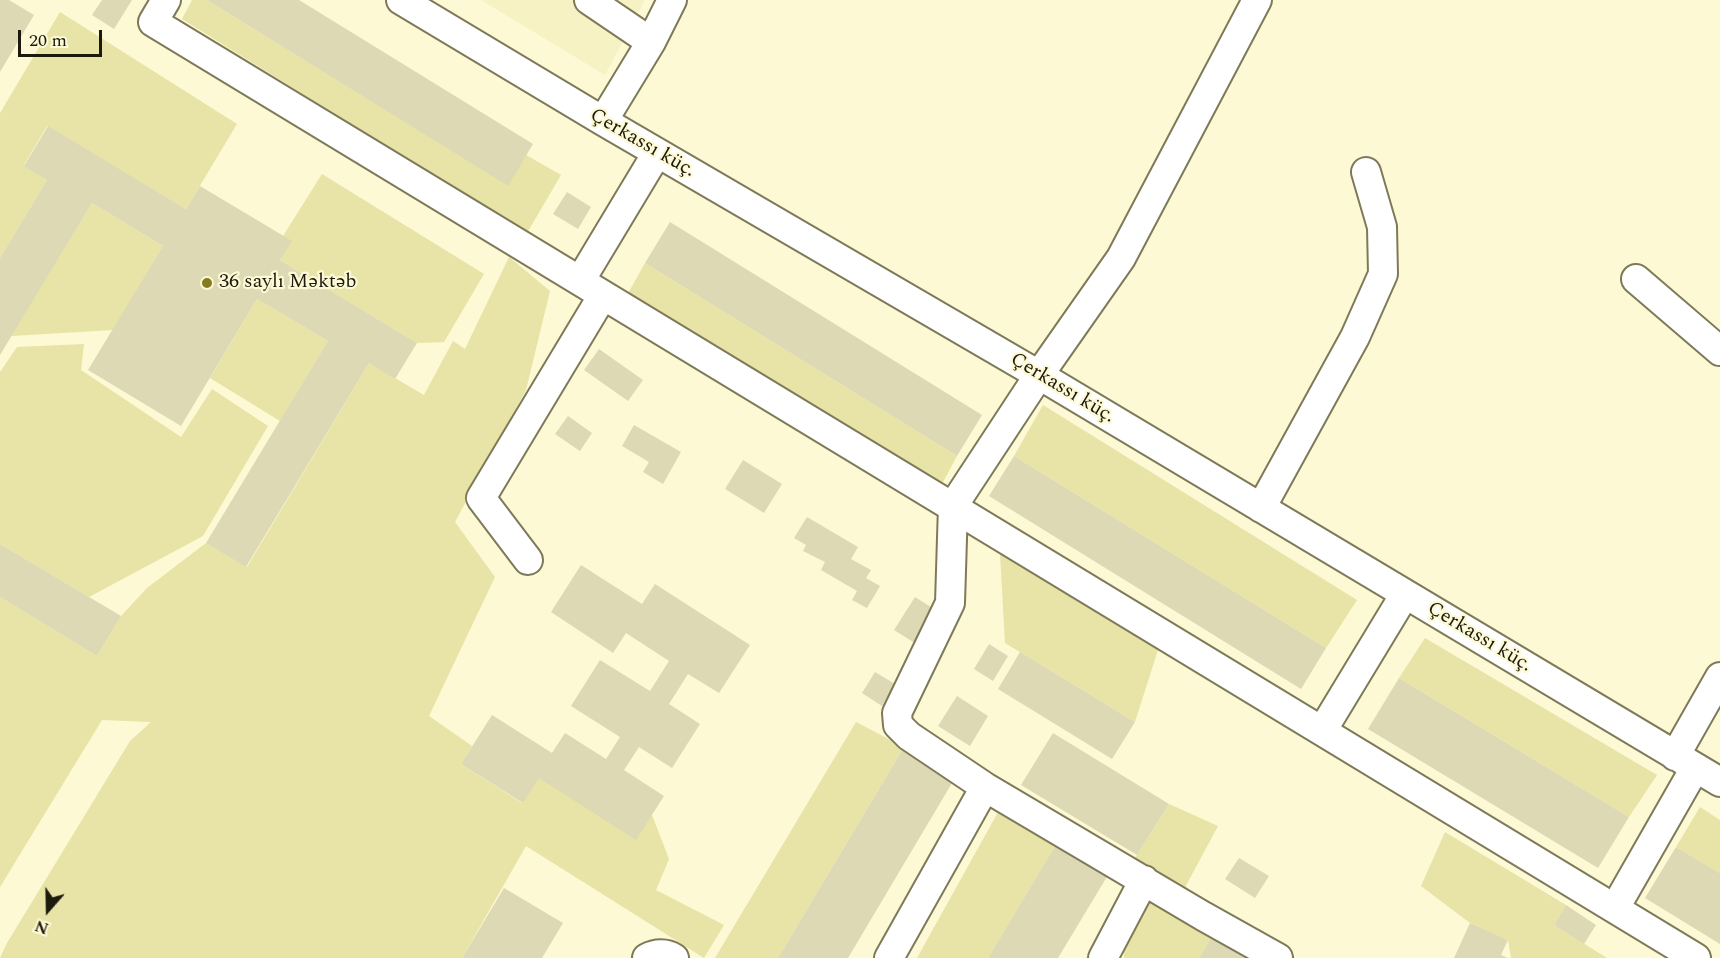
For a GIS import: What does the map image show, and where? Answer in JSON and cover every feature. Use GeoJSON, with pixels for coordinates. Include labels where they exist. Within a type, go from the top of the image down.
{"type":"FeatureCollection","features":[{"type":"Feature","properties":{"kind":"street"},"geometry":{"type":"LineString","coordinates":[[166,0],[153,22],[1696,958]]}},
{"type":"Feature","properties":{"kind":"street","name":"Çerkassı küç."},"geometry":{"type":"LineString","coordinates":[[401,0],[657,153],[1039,375],[1720,782]]}},
{"type":"Feature","properties":{"kind":"street"},"geometry":{"type":"LineString","coordinates":[[589,0],[651,42]]}},
{"type":"Feature","properties":{"kind":"street"},"geometry":{"type":"LineString","coordinates":[[603,121],[651,42],[672,0]]}},
{"type":"Feature","properties":{"kind":"street"},"geometry":{"type":"LineString","coordinates":[[1257,0],[1121,258],[1039,375],[953,506],[950,603],[897,713],[898,725],[909,736],[985,787],[1278,958]]}},
{"type":"Feature","properties":{"kind":"street"},"geometry":{"type":"LineString","coordinates":[[528,560],[481,498],[591,288],[657,153]]}},
{"type":"Feature","properties":{"kind":"street"},"geometry":{"type":"LineString","coordinates":[[1261,508],[1355,337],[1383,274],[1382,227],[1366,172]]}},
{"type":"Feature","properties":{"kind":"street"},"geometry":{"type":"LineString","coordinates":[[1636,279],[1720,351]]}},
{"type":"Feature","properties":{"kind":"street"},"geometry":{"type":"LineString","coordinates":[[1322,731],[1405,594]]}},
{"type":"Feature","properties":{"kind":"street"},"geometry":{"type":"LineString","coordinates":[[1615,908],[1685,762],[1720,677]]}},
{"type":"Feature","properties":{"kind":"street"},"geometry":{"type":"LineString","coordinates":[[889,958],[985,787]]}},
{"type":"Feature","properties":{"kind":"street"},"geometry":{"type":"LineString","coordinates":[[1103,958],[1144,880]]}},
{"type":"Feature","properties":{"kind":"street"},"geometry":{"type":"LineString","coordinates":[[648,958],[654,954],[669,955],[674,958]]}},
{"type":"Feature","properties":{"kind":"shaded area"},"geometry":{"type":"Polygon","coordinates":[[[192,0],[207,0],[507,185],[526,155],[561,175],[527,233],[182,19],[192,0]]]}},
{"type":"Feature","properties":{"kind":"shaded area"},"geometry":{"type":"Polygon","coordinates":[[[481,0],[645,0],[605,75],[481,0]]]}},
{"type":"Feature","properties":{"kind":"shaded area"},"geometry":{"type":"Polygon","coordinates":[[[60,12],[237,124],[186,209],[47,126],[24,165],[47,180],[0,258],[0,113],[60,12]]]}},
{"type":"Feature","properties":{"kind":"shaded area"},"geometry":{"type":"Polygon","coordinates":[[[322,174],[484,274],[444,342],[417,343],[280,260],[291,241],[283,236],[322,174]]]}},
{"type":"Feature","properties":{"kind":"shaded area"},"geometry":{"type":"Polygon","coordinates":[[[92,203],[163,246],[113,330],[11,336],[92,203]]]}},
{"type":"Feature","properties":{"kind":"shaded area"},"geometry":{"type":"Polygon","coordinates":[[[509,257],[550,291],[526,390],[455,522],[495,577],[429,716],[472,746],[461,764],[522,803],[539,778],[652,815],[669,859],[656,890],[724,925],[704,958],[526,846],[462,958],[0,958],[130,741],[151,722],[102,720],[0,887],[0,597],[97,656],[121,616],[147,588],[206,543],[247,567],[369,363],[424,395],[453,341],[465,349],[509,257]]]}},
{"type":"Feature","properties":{"kind":"shaded area"},"geometry":{"type":"Polygon","coordinates":[[[645,263],[957,456],[935,497],[621,306],[645,263]]]}},
{"type":"Feature","properties":{"kind":"shaded area"},"geometry":{"type":"Polygon","coordinates":[[[257,299],[328,341],[280,421],[210,378],[257,299]]]}},
{"type":"Feature","properties":{"kind":"shaded area"},"geometry":{"type":"Polygon","coordinates":[[[84,344],[81,370],[181,437],[212,389],[268,426],[203,536],[89,597],[0,544],[0,372],[17,347],[84,344]]]}},
{"type":"Feature","properties":{"kind":"shaded area"},"geometry":{"type":"Polygon","coordinates":[[[1043,405],[1357,600],[1326,648],[1014,456],[1043,405]]]}},
{"type":"Feature","properties":{"kind":"shaded area"},"geometry":{"type":"Polygon","coordinates":[[[999,536],[1163,634],[1135,722],[1005,643],[999,536]]]}},
{"type":"Feature","properties":{"kind":"shaded area"},"geometry":{"type":"Polygon","coordinates":[[[1425,638],[1657,775],[1629,817],[1399,678],[1425,638]]]}},
{"type":"Feature","properties":{"kind":"shaded area"},"geometry":{"type":"Polygon","coordinates":[[[856,722],[904,747],[778,958],[715,958],[856,722]]]}},
{"type":"Feature","properties":{"kind":"shaded area"},"geometry":{"type":"Polygon","coordinates":[[[1169,804],[1218,826],[1182,893],[1215,931],[1199,958],[1124,958],[1123,914],[1132,863],[1169,804]]]}},
{"type":"Feature","properties":{"kind":"shaded area"},"geometry":{"type":"Polygon","coordinates":[[[1002,805],[1059,839],[988,958],[917,958],[1002,805]]]}},
{"type":"Feature","properties":{"kind":"shaded area"},"geometry":{"type":"Polygon","coordinates":[[[1700,807],[1720,820],[1720,873],[1676,847],[1700,807]]]}},
{"type":"Feature","properties":{"kind":"shaded area"},"geometry":{"type":"Polygon","coordinates":[[[1445,832],[1566,905],[1554,925],[1607,958],[1511,958],[1508,940],[1470,923],[1421,886],[1445,832]]]}},
{"type":"Feature","properties":{"kind":"building"},"geometry":{"type":"Polygon","coordinates":[[[0,0],[9,0],[34,15],[0,72],[0,0]]]}},
{"type":"Feature","properties":{"kind":"building"},"geometry":{"type":"Polygon","coordinates":[[[102,0],[132,0],[114,29],[92,15],[102,0]]]}},
{"type":"Feature","properties":{"kind":"building"},"geometry":{"type":"Polygon","coordinates":[[[207,0],[299,0],[533,144],[508,186],[207,0]]]}},
{"type":"Feature","properties":{"kind":"building"},"geometry":{"type":"Polygon","coordinates":[[[48,126],[186,209],[200,186],[292,241],[280,260],[417,343],[395,379],[369,363],[246,567],[206,543],[328,341],[257,299],[181,426],[88,370],[163,246],[92,203],[0,355],[0,258],[47,180],[24,166],[48,126]]]}},
{"type":"Feature","properties":{"kind":"building"},"geometry":{"type":"Polygon","coordinates":[[[567,192],[591,207],[578,229],[553,214],[567,192]]]}},
{"type":"Feature","properties":{"kind":"building"},"geometry":{"type":"Polygon","coordinates":[[[670,222],[982,415],[957,456],[645,263],[670,222]]]}},
{"type":"Feature","properties":{"kind":"building"},"geometry":{"type":"Polygon","coordinates":[[[599,349],[643,380],[628,401],[584,370],[599,349]]]}},
{"type":"Feature","properties":{"kind":"building"},"geometry":{"type":"Polygon","coordinates":[[[568,416],[592,433],[580,451],[555,434],[568,416]]]}},
{"type":"Feature","properties":{"kind":"building"},"geometry":{"type":"Polygon","coordinates":[[[634,425],[681,452],[663,484],[643,472],[649,462],[622,446],[634,425]]]}},
{"type":"Feature","properties":{"kind":"building"},"geometry":{"type":"Polygon","coordinates":[[[1014,456],[1326,648],[1301,689],[989,496],[1014,456]]]}},
{"type":"Feature","properties":{"kind":"building"},"geometry":{"type":"Polygon","coordinates":[[[743,460],[782,484],[764,513],[725,489],[743,460]]]}},
{"type":"Feature","properties":{"kind":"building"},"geometry":{"type":"Polygon","coordinates":[[[807,517],[858,547],[851,559],[871,570],[866,578],[880,586],[867,608],[852,600],[857,591],[821,570],[825,562],[803,551],[806,545],[794,538],[807,517]]]}},
{"type":"Feature","properties":{"kind":"building"},"geometry":{"type":"Polygon","coordinates":[[[0,544],[121,616],[97,656],[0,597],[0,544]]]}},
{"type":"Feature","properties":{"kind":"building"},"geometry":{"type":"Polygon","coordinates":[[[581,565],[642,604],[655,584],[750,645],[719,693],[688,674],[669,704],[700,724],[672,768],[639,747],[624,770],[664,796],[636,840],[539,778],[523,803],[461,764],[492,715],[552,753],[565,733],[606,759],[620,737],[571,706],[600,660],[650,691],[669,661],[626,633],[613,653],[551,612],[581,565]]]}},
{"type":"Feature","properties":{"kind":"building"},"geometry":{"type":"Polygon","coordinates":[[[915,597],[942,614],[921,647],[894,630],[915,597]]]}},
{"type":"Feature","properties":{"kind":"building"},"geometry":{"type":"Polygon","coordinates":[[[989,644],[1008,656],[993,681],[974,669],[989,644]]]}},
{"type":"Feature","properties":{"kind":"building"},"geometry":{"type":"Polygon","coordinates":[[[1020,652],[1135,722],[1112,759],[998,689],[1020,652]]]}},
{"type":"Feature","properties":{"kind":"building"},"geometry":{"type":"Polygon","coordinates":[[[875,672],[895,684],[882,706],[862,693],[875,672]]]}},
{"type":"Feature","properties":{"kind":"building"},"geometry":{"type":"Polygon","coordinates":[[[1399,678],[1629,817],[1598,868],[1368,729],[1399,678]]]}},
{"type":"Feature","properties":{"kind":"building"},"geometry":{"type":"Polygon","coordinates":[[[957,696],[988,716],[970,746],[938,726],[957,696]]]}},
{"type":"Feature","properties":{"kind":"building"},"geometry":{"type":"Polygon","coordinates":[[[1053,733],[1169,804],[1137,855],[1021,785],[1053,733]]]}},
{"type":"Feature","properties":{"kind":"building"},"geometry":{"type":"Polygon","coordinates":[[[904,747],[955,778],[848,958],[778,958],[904,747]]]}},
{"type":"Feature","properties":{"kind":"building"},"geometry":{"type":"Polygon","coordinates":[[[1059,839],[1111,870],[1058,958],[988,958],[1059,839]]]}},
{"type":"Feature","properties":{"kind":"building"},"geometry":{"type":"Polygon","coordinates":[[[1676,847],[1720,873],[1720,944],[1645,898],[1676,847]]]}},
{"type":"Feature","properties":{"kind":"building"},"geometry":{"type":"Polygon","coordinates":[[[1239,858],[1269,876],[1255,898],[1225,879],[1239,858]]]}},
{"type":"Feature","properties":{"kind":"building"},"geometry":{"type":"Polygon","coordinates":[[[504,888],[563,923],[542,958],[462,958],[504,888]]]}},
{"type":"Feature","properties":{"kind":"building"},"geometry":{"type":"Polygon","coordinates":[[[1566,905],[1596,925],[1584,944],[1554,925],[1566,905]]]}},
{"type":"Feature","properties":{"kind":"building"},"geometry":{"type":"Polygon","coordinates":[[[1470,923],[1508,940],[1501,955],[1508,958],[1454,958],[1470,923]]]}},
{"type":"Feature","properties":{"kind":"building"},"geometry":{"type":"Polygon","coordinates":[[[1215,931],[1260,958],[1199,958],[1215,931]]]}},
{"type":"Feature","properties":{"kind":"place","name":"36 saylı Məktəb"},"geometry":{"type":"Point","coordinates":[207,283]}}]}
